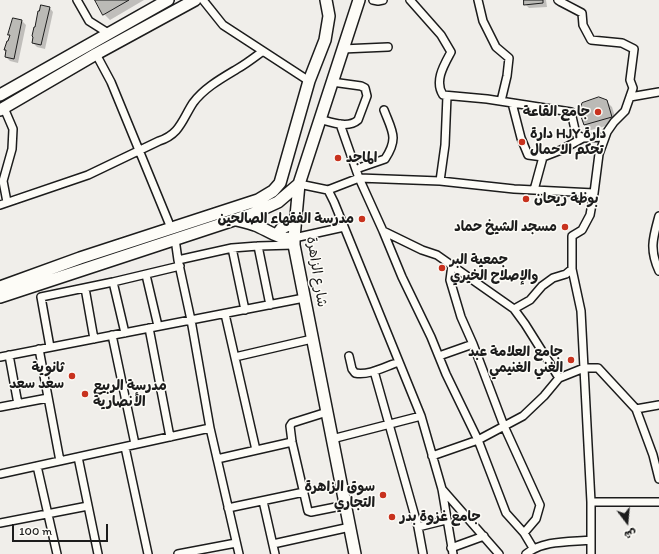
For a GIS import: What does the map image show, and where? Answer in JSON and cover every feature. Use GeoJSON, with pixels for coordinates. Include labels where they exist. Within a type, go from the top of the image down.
{"type":"FeatureCollection","features":[{"type":"Feature","properties":{"kind":"main road"},"geometry":{"type":"LineString","coordinates":[[0,95],[168,0]]}},
{"type":"Feature","properties":{"kind":"main road"},"geometry":{"type":"LineString","coordinates":[[2,109],[96,54],[195,0]]}},
{"type":"Feature","properties":{"kind":"main road"},"geometry":{"type":"LineString","coordinates":[[0,297],[173,234],[269,195],[277,187],[282,175],[309,82],[325,40],[329,16],[326,0]]}},
{"type":"Feature","properties":{"kind":"main road","name":"شارع الزاهرة"},"geometry":{"type":"LineString","coordinates":[[356,554],[291,237],[299,184],[359,0]]}},
{"type":"Feature","properties":{"kind":"main road"},"geometry":{"type":"LineString","coordinates":[[0,287],[80,258],[173,234],[237,220],[278,202],[299,184]]}},
{"type":"Feature","properties":{"kind":"main road"},"geometry":{"type":"LineString","coordinates":[[237,220],[291,237]]}},
{"type":"Feature","properties":{"kind":"street"},"geometry":{"type":"LineString","coordinates":[[77,0],[90,21],[108,33]]}},
{"type":"Feature","properties":{"kind":"street"},"geometry":{"type":"LineString","coordinates":[[203,0],[223,25],[309,82]]}},
{"type":"Feature","properties":{"kind":"street"},"geometry":{"type":"LineString","coordinates":[[373,0],[383,0]]}},
{"type":"Feature","properties":{"kind":"street"},"geometry":{"type":"LineString","coordinates":[[410,0],[441,35],[451,52],[439,80],[438,88],[443,95],[501,101],[571,112],[576,134],[582,138]]}},
{"type":"Feature","properties":{"kind":"street"},"geometry":{"type":"LineString","coordinates":[[478,0],[483,21],[496,47],[509,58],[507,76],[501,101]]}},
{"type":"Feature","properties":{"kind":"street"},"geometry":{"type":"LineString","coordinates":[[558,0],[582,13],[583,26],[591,40],[622,43],[634,49],[630,80],[633,88],[625,111],[614,122],[605,137],[599,154],[590,215],[582,230],[572,236],[572,269],[582,311],[591,502],[591,554]]}},
{"type":"Feature","properties":{"kind":"street"},"geometry":{"type":"LineString","coordinates":[[342,49],[388,47]]}},
{"type":"Feature","properties":{"kind":"street"},"geometry":{"type":"LineString","coordinates":[[0,205],[88,176],[168,138],[177,130],[194,102],[207,89],[221,78],[263,51]]}},
{"type":"Feature","properties":{"kind":"street"},"geometry":{"type":"LineString","coordinates":[[96,54],[111,82],[173,234],[191,320],[210,428],[239,554]]}},
{"type":"Feature","properties":{"kind":"street"},"geometry":{"type":"LineString","coordinates":[[319,119],[350,125],[358,120],[367,96],[365,88],[361,86],[332,82]]}},
{"type":"Feature","properties":{"kind":"street"},"geometry":{"type":"LineString","coordinates":[[630,97],[659,92]]}},
{"type":"Feature","properties":{"kind":"street"},"geometry":{"type":"LineString","coordinates":[[440,181],[445,145],[447,96]]}},
{"type":"Feature","properties":{"kind":"street"},"geometry":{"type":"LineString","coordinates":[[512,103],[528,154],[542,157],[561,150],[582,138],[605,137]]}},
{"type":"Feature","properties":{"kind":"street"},"geometry":{"type":"LineString","coordinates":[[2,109],[13,129],[12,149],[3,181],[8,202]]}},
{"type":"Feature","properties":{"kind":"street"},"geometry":{"type":"LineString","coordinates":[[356,169],[385,159],[388,155],[394,141],[394,135],[384,110]]}},
{"type":"Feature","properties":{"kind":"street"},"geometry":{"type":"LineString","coordinates":[[340,124],[359,178],[402,276],[478,440],[506,513],[524,533],[533,548]]}},
{"type":"Feature","properties":{"kind":"street"},"geometry":{"type":"LineString","coordinates":[[534,190],[542,157]]}},
{"type":"Feature","properties":{"kind":"street"},"geometry":{"type":"LineString","coordinates":[[299,184],[328,190],[359,178],[440,181],[514,190],[594,193]]}},
{"type":"Feature","properties":{"kind":"street"},"geometry":{"type":"LineString","coordinates":[[328,190],[421,416],[442,489],[452,551],[484,536]]}},
{"type":"Feature","properties":{"kind":"street"},"geometry":{"type":"LineString","coordinates":[[659,216],[652,241],[659,270]]}},
{"type":"Feature","properties":{"kind":"street"},"geometry":{"type":"LineString","coordinates":[[50,347],[41,297],[146,275],[179,263],[232,248],[258,246],[291,237],[344,227]]}},
{"type":"Feature","properties":{"kind":"street"},"geometry":{"type":"LineString","coordinates":[[383,231],[437,256],[514,309],[559,378]]}},
{"type":"Feature","properties":{"kind":"street"},"geometry":{"type":"LineString","coordinates":[[258,246],[270,305]]}},
{"type":"Feature","properties":{"kind":"street"},"geometry":{"type":"LineString","coordinates":[[232,248],[245,310]]}},
{"type":"Feature","properties":{"kind":"street"},"geometry":{"type":"LineString","coordinates":[[452,265],[450,280],[461,316],[504,426],[540,505],[536,519],[524,533]]}},
{"type":"Feature","properties":{"kind":"street"},"geometry":{"type":"LineString","coordinates":[[514,309],[530,300],[542,286],[553,278],[566,274],[572,269]]}},
{"type":"Feature","properties":{"kind":"street"},"geometry":{"type":"LineString","coordinates":[[146,275],[158,326]]}},
{"type":"Feature","properties":{"kind":"street"},"geometry":{"type":"LineString","coordinates":[[113,282],[125,333]]}},
{"type":"Feature","properties":{"kind":"street"},"geometry":{"type":"LineString","coordinates":[[85,288],[94,339]]}},
{"type":"Feature","properties":{"kind":"street"},"geometry":{"type":"LineString","coordinates":[[0,357],[304,298]]}},
{"type":"Feature","properties":{"kind":"street"},"geometry":{"type":"LineString","coordinates":[[225,314],[256,450]]}},
{"type":"Feature","properties":{"kind":"street"},"geometry":{"type":"LineString","coordinates":[[149,328],[170,437]]}},
{"type":"Feature","properties":{"kind":"street"},"geometry":{"type":"LineString","coordinates":[[112,335],[136,444]]}},
{"type":"Feature","properties":{"kind":"street"},"geometry":{"type":"LineString","coordinates":[[235,357],[312,340]]}},
{"type":"Feature","properties":{"kind":"street"},"geometry":{"type":"LineString","coordinates":[[439,356],[473,344]]}},
{"type":"Feature","properties":{"kind":"street"},"geometry":{"type":"LineString","coordinates":[[39,349],[60,461]]}},
{"type":"Feature","properties":{"kind":"street"},"geometry":{"type":"LineString","coordinates":[[9,355],[18,404]]}},
{"type":"Feature","properties":{"kind":"street"},"geometry":{"type":"LineString","coordinates":[[348,356],[354,373],[359,374],[374,371],[399,362]]}},
{"type":"Feature","properties":{"kind":"street"},"geometry":{"type":"LineString","coordinates":[[432,456],[478,440],[523,416],[544,396],[559,378],[584,368],[598,368],[636,409],[656,454],[659,479]]}},
{"type":"Feature","properties":{"kind":"street"},"geometry":{"type":"LineString","coordinates":[[374,371],[418,527],[424,554]]}},
{"type":"Feature","properties":{"kind":"street"},"geometry":{"type":"LineString","coordinates":[[0,407],[48,398]]}},
{"type":"Feature","properties":{"kind":"street"},"geometry":{"type":"LineString","coordinates":[[636,409],[659,405]]}},
{"type":"Feature","properties":{"kind":"street"},"geometry":{"type":"LineString","coordinates":[[327,412],[292,422],[290,426],[292,442],[308,511],[311,512],[346,505]]}},
{"type":"Feature","properties":{"kind":"street"},"geometry":{"type":"LineString","coordinates":[[332,439],[421,416]]}},
{"type":"Feature","properties":{"kind":"street"},"geometry":{"type":"LineString","coordinates":[[0,474],[210,428]]}},
{"type":"Feature","properties":{"kind":"street"},"geometry":{"type":"LineString","coordinates":[[217,459],[292,442]]}},
{"type":"Feature","properties":{"kind":"street"},"geometry":{"type":"LineString","coordinates":[[125,447],[148,554]]}},
{"type":"Feature","properties":{"kind":"street"},"geometry":{"type":"LineString","coordinates":[[78,457],[98,554]]}},
{"type":"Feature","properties":{"kind":"street"},"geometry":{"type":"LineString","coordinates":[[37,466],[57,554]]}},
{"type":"Feature","properties":{"kind":"street"},"geometry":{"type":"LineString","coordinates":[[442,489],[500,554]]}},
{"type":"Feature","properties":{"kind":"street"},"geometry":{"type":"LineString","coordinates":[[228,508],[304,492]]}},
{"type":"Feature","properties":{"kind":"street"},"geometry":{"type":"LineString","coordinates":[[263,501],[275,554]]}},
{"type":"Feature","properties":{"kind":"street"},"geometry":{"type":"LineString","coordinates":[[591,502],[659,502]]}},
{"type":"Feature","properties":{"kind":"street"},"geometry":{"type":"LineString","coordinates":[[0,523],[88,506]]}},
{"type":"Feature","properties":{"kind":"street"},"geometry":{"type":"LineString","coordinates":[[418,527],[446,520]]}},
{"type":"Feature","properties":{"kind":"street"},"geometry":{"type":"LineString","coordinates":[[273,544],[350,527]]}},
{"type":"Feature","properties":{"kind":"street"},"geometry":{"type":"LineString","coordinates":[[526,554],[533,548],[547,544],[591,540]]}},
{"type":"Feature","properties":{"kind":"street"},"geometry":{"type":"LineString","coordinates":[[178,554],[236,542]]}},
{"type":"Feature","properties":{"kind":"building"},"geometry":{"type":"Polygon","coordinates":[[[95,0],[129,0],[103,15],[95,0]]]}},
{"type":"Feature","properties":{"kind":"building"},"geometry":{"type":"Polygon","coordinates":[[[524,0],[543,0],[543,3],[524,5],[524,0]]]}},
{"type":"Feature","properties":{"kind":"building"},"geometry":{"type":"Polygon","coordinates":[[[41,5],[50,7],[41,45],[32,43],[32,36],[38,11],[41,5]]]}},
{"type":"Feature","properties":{"kind":"building"},"geometry":{"type":"Polygon","coordinates":[[[13,18],[22,20],[14,59],[5,57],[6,50],[4,50],[10,35],[8,35],[13,18]]]}},
{"type":"Feature","properties":{"kind":"building"},"geometry":{"type":"Polygon","coordinates":[[[599,97],[607,100],[612,117],[584,125],[579,111],[582,103],[599,97]]]}},
{"type":"Feature","properties":{"kind":"place","name":"جامع القاعة"},"geometry":{"type":"Point","coordinates":[598,112]}},
{"type":"Feature","properties":{"kind":"place","name":"دارة HJY دارة تحكم الاحمال"},"geometry":{"type":"Point","coordinates":[522,142]}},
{"type":"Feature","properties":{"kind":"place","name":"الماجد"},"geometry":{"type":"Point","coordinates":[338,158]}},
{"type":"Feature","properties":{"kind":"place","name":"بوظة ريحان"},"geometry":{"type":"Point","coordinates":[526,199]}},
{"type":"Feature","properties":{"kind":"place","name":"مدرسة الفقهاء الصالحين"},"geometry":{"type":"Point","coordinates":[362,219]}},
{"type":"Feature","properties":{"kind":"place","name":"مسجد الشيخ حماد"},"geometry":{"type":"Point","coordinates":[565,227]}},
{"type":"Feature","properties":{"kind":"place","name":"جمعية البر والإصلاح الخيري"},"geometry":{"type":"Point","coordinates":[442,268]}},
{"type":"Feature","properties":{"kind":"place","name":"جامع العلامة عبد الغني الغنيمي"},"geometry":{"type":"Point","coordinates":[571,360]}},
{"type":"Feature","properties":{"kind":"place","name":"ثانوية سعد سعد"},"geometry":{"type":"Point","coordinates":[72,376]}},
{"type":"Feature","properties":{"kind":"place","name":"مدرسة الربيع الأنصارية"},"geometry":{"type":"Point","coordinates":[85,394]}},
{"type":"Feature","properties":{"kind":"place","name":"سوق الزاهرة التجاري"},"geometry":{"type":"Point","coordinates":[383,495]}},
{"type":"Feature","properties":{"kind":"place","name":"جامع غزوة بدر"},"geometry":{"type":"Point","coordinates":[392,517]}}]}
